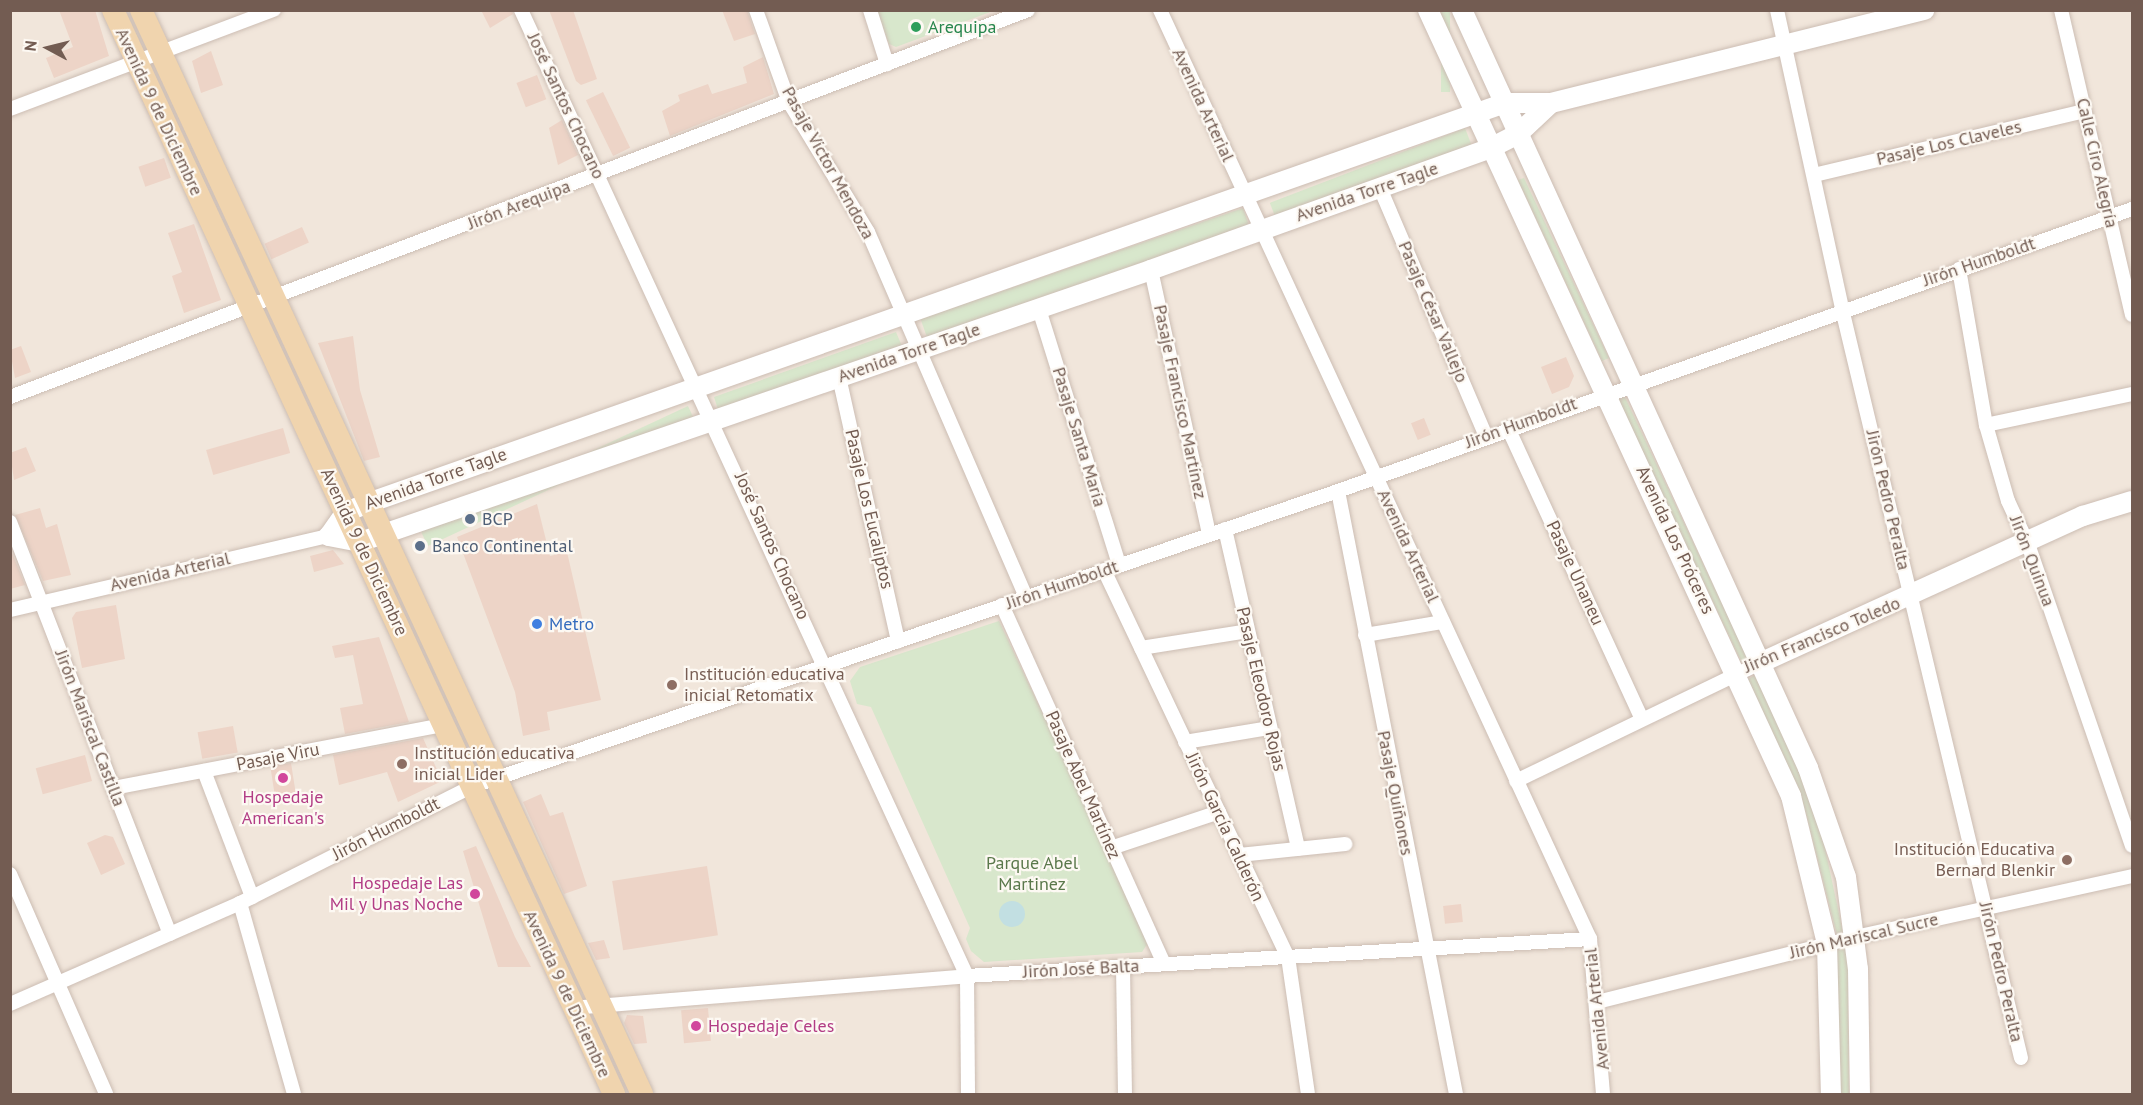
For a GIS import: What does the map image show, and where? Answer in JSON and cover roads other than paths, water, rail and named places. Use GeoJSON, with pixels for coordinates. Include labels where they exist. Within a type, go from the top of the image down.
{"type":"FeatureCollection","features":[{"type":"Feature","properties":{"kind":"main road","name":"Avenida 9 de Diciembre"},"geometry":{"type":"LineString","coordinates":[[113,10],[614,1095]]}},
{"type":"Feature","properties":{"kind":"main road","name":"Avenida 9 de Diciembre"},"geometry":{"type":"LineString","coordinates":[[141,10],[386,534],[493,779],[642,1095]]}},
{"type":"Feature","properties":{"kind":"street"},"geometry":{"type":"LineString","coordinates":[[10,108],[159,49],[274,10]]}},
{"type":"Feature","properties":{"kind":"street","name":"José Santos Chocano"},"geometry":{"type":"LineString","coordinates":[[521,10],[699,386],[967,976],[968,1095]]}},
{"type":"Feature","properties":{"kind":"street","name":"Pasaje Víctor Mendoza"},"geometry":{"type":"LineString","coordinates":[[756,10],[789,102],[868,232],[906,313]]}},
{"type":"Feature","properties":{"kind":"street"},"geometry":{"type":"LineString","coordinates":[[870,10],[887,64]]}},
{"type":"Feature","properties":{"kind":"street","name":"Avenida Arterial"},"geometry":{"type":"LineString","coordinates":[[1160,10],[1590,939],[1603,1095]]}},
{"type":"Feature","properties":{"kind":"street","name":"Avenida Los Próceres"},"geometry":{"type":"LineString","coordinates":[[1428,10],[1791,796],[1827,944],[1831,1095]]}},
{"type":"Feature","properties":{"kind":"street","name":"Avenida Los Próceres"},"geometry":{"type":"LineString","coordinates":[[1462,10],[1630,383],[1808,768],[1846,878],[1855,937],[1860,1095]]}},
{"type":"Feature","properties":{"kind":"street","name":"Jirón Pedro Peralta"},"geometry":{"type":"LineString","coordinates":[[1778,10],[1842,309],[2021,1058]]}},
{"type":"Feature","properties":{"kind":"street","name":"Avenida Torre Tagle"},"geometry":{"type":"LineString","coordinates":[[329,536],[346,512],[371,502],[906,313],[1246,198],[1476,112],[1505,103],[1551,103],[1785,44],[1889,15],[1925,10]]}},
{"type":"Feature","properties":{"kind":"street","name":"Calle Ciro Alegría"},"geometry":{"type":"LineString","coordinates":[[2061,10],[2133,315]]}},
{"type":"Feature","properties":{"kind":"street","name":"Jirón Arequipa"},"geometry":{"type":"LineString","coordinates":[[10,397],[1026,11]]}},
{"type":"Feature","properties":{"kind":"street","name":"Avenida Torre Tagle"},"geometry":{"type":"LineString","coordinates":[[360,543],[1151,270],[1260,228],[1491,148],[1518,134],[1551,103]]}},
{"type":"Feature","properties":{"kind":"street","name":"Pasaje Los Claveles"},"geometry":{"type":"LineString","coordinates":[[1814,176],[2085,111]]}},
{"type":"Feature","properties":{"kind":"street","name":"Pasaje César Vallejo"},"geometry":{"type":"LineString","coordinates":[[1380,188],[1486,436]]}},
{"type":"Feature","properties":{"kind":"street","name":"Jirón Humboldt"},"geometry":{"type":"LineString","coordinates":[[10,1004],[246,900],[471,787],[1338,490],[1630,383],[2133,209]]}},
{"type":"Feature","properties":{"kind":"street","name":"Jirón Quinua"},"geometry":{"type":"LineString","coordinates":[[1959,269],[1986,425],[2008,501],[2028,544],[2133,846]]}},
{"type":"Feature","properties":{"kind":"street","name":"Pasaje Francisco Martínez"},"geometry":{"type":"LineString","coordinates":[[1151,270],[1209,534]]}},
{"type":"Feature","properties":{"kind":"street","name":"Pasaje Santa María"},"geometry":{"type":"LineString","coordinates":[[1039,309],[1119,565]]}},
{"type":"Feature","properties":{"kind":"street"},"geometry":{"type":"LineString","coordinates":[[906,313],[1026,597]]}},
{"type":"Feature","properties":{"kind":"street","name":"Pasaje Los Eucaliptos"},"geometry":{"type":"LineString","coordinates":[[839,377],[898,640]]}},
{"type":"Feature","properties":{"kind":"street"},"geometry":{"type":"LineString","coordinates":[[1986,425],[2133,394]]}},
{"type":"Feature","properties":{"kind":"street","name":"Pasaje Unaneu"},"geometry":{"type":"LineString","coordinates":[[1508,428],[1642,719]]}},
{"type":"Feature","properties":{"kind":"street","name":"Pasaje Quiñones"},"geometry":{"type":"LineString","coordinates":[[1338,490],[1425,949],[1456,1095]]}},
{"type":"Feature","properties":{"kind":"street","name":"Jirón Francisco Toledo"},"geometry":{"type":"LineString","coordinates":[[1516,781],[1735,673],[1912,597],[2083,516],[2133,501]]}},
{"type":"Feature","properties":{"kind":"street","name":"Jirón Mariscal Castilla"},"geometry":{"type":"LineString","coordinates":[[10,522],[170,934]]}},
{"type":"Feature","properties":{"kind":"street","name":"Pasaje Eleodoro Rojas"},"geometry":{"type":"LineString","coordinates":[[1225,529],[1298,849]]}},
{"type":"Feature","properties":{"kind":"street"},"geometry":{"type":"LineString","coordinates":[[329,536],[360,543]]}},
{"type":"Feature","properties":{"kind":"street","name":"Avenida Arterial"},"geometry":{"type":"LineString","coordinates":[[10,610],[329,536]]}},
{"type":"Feature","properties":{"kind":"street","name":"Jirón García Calderón"},"geometry":{"type":"LineString","coordinates":[[1104,570],[1288,957],[1308,1095]]}},
{"type":"Feature","properties":{"kind":"street","name":"Pasaje Abel Martínez"},"geometry":{"type":"LineString","coordinates":[[1002,605],[1164,964]]}},
{"type":"Feature","properties":{"kind":"street"},"geometry":{"type":"LineString","coordinates":[[1365,635],[1443,622]]}},
{"type":"Feature","properties":{"kind":"street"},"geometry":{"type":"LineString","coordinates":[[1141,648],[1248,631]]}},
{"type":"Feature","properties":{"kind":"street","name":"Pasaje Viru"},"geometry":{"type":"LineString","coordinates":[[113,788],[443,725]]}},
{"type":"Feature","properties":{"kind":"street"},"geometry":{"type":"LineString","coordinates":[[1185,742],[1270,728]]}},
{"type":"Feature","properties":{"kind":"street"},"geometry":{"type":"LineString","coordinates":[[204,771],[246,900],[294,1095]]}},
{"type":"Feature","properties":{"kind":"street"},"geometry":{"type":"LineString","coordinates":[[1111,848],[1219,812]]}},
{"type":"Feature","properties":{"kind":"street"},"geometry":{"type":"LineString","coordinates":[[1239,855],[1345,844]]}},
{"type":"Feature","properties":{"kind":"street"},"geometry":{"type":"LineString","coordinates":[[10,874],[106,1095]]}},
{"type":"Feature","properties":{"kind":"street","name":"Jirón Mariscal Sucre"},"geometry":{"type":"LineString","coordinates":[[1597,1002],[1855,937],[2133,876]]}},
{"type":"Feature","properties":{"kind":"street","name":"Jirón José Balta"},"geometry":{"type":"LineString","coordinates":[[572,1008],[597,1003],[967,976],[1590,939]]}},
{"type":"Feature","properties":{"kind":"street"},"geometry":{"type":"LineString","coordinates":[[1123,967],[1125,1095]]}},
{"type":"Feature","properties":{"kind":"water"},"geometry":{"type":"Polygon","coordinates":[[[1012,901],[1021,905],[1025,914],[1021,923],[1012,927],[1003,923],[999,914],[1003,905],[1012,901]]]}},
{"type":"Feature","properties":{"kind":"place","name":"Arequipa"},"geometry":{"type":"Point","coordinates":[916,27]}},
{"type":"Feature","properties":{"kind":"place","name":"BCP"},"geometry":{"type":"Point","coordinates":[470,519]}},
{"type":"Feature","properties":{"kind":"place","name":"Banco Continental"},"geometry":{"type":"Point","coordinates":[420,546]}},
{"type":"Feature","properties":{"kind":"place","name":"Metro"},"geometry":{"type":"Point","coordinates":[537,624]}},
{"type":"Feature","properties":{"kind":"place","name":"Institución educativa inicial Retomatix"},"geometry":{"type":"Point","coordinates":[672,685]}},
{"type":"Feature","properties":{"kind":"place","name":"Institución educativa inicial Lider"},"geometry":{"type":"Point","coordinates":[402,764]}},
{"type":"Feature","properties":{"kind":"place","name":"Hospedaje American's"},"geometry":{"type":"Point","coordinates":[283,778]}},
{"type":"Feature","properties":{"kind":"place","name":"Institución Educativa Bernard Blenkir"},"geometry":{"type":"Point","coordinates":[2067,860]}},
{"type":"Feature","properties":{"kind":"place","name":"Hospedaje Las Mil y Unas Noche"},"geometry":{"type":"Point","coordinates":[475,894]}},
{"type":"Feature","properties":{"kind":"place","name":"Hospedaje Celes"},"geometry":{"type":"Point","coordinates":[696,1026]}},
{"type":"Feature","properties":{"kind":"park label","name":"Parque Abel Martinez"},"geometry":{"type":"Point","coordinates":[1032,874]}}]}
